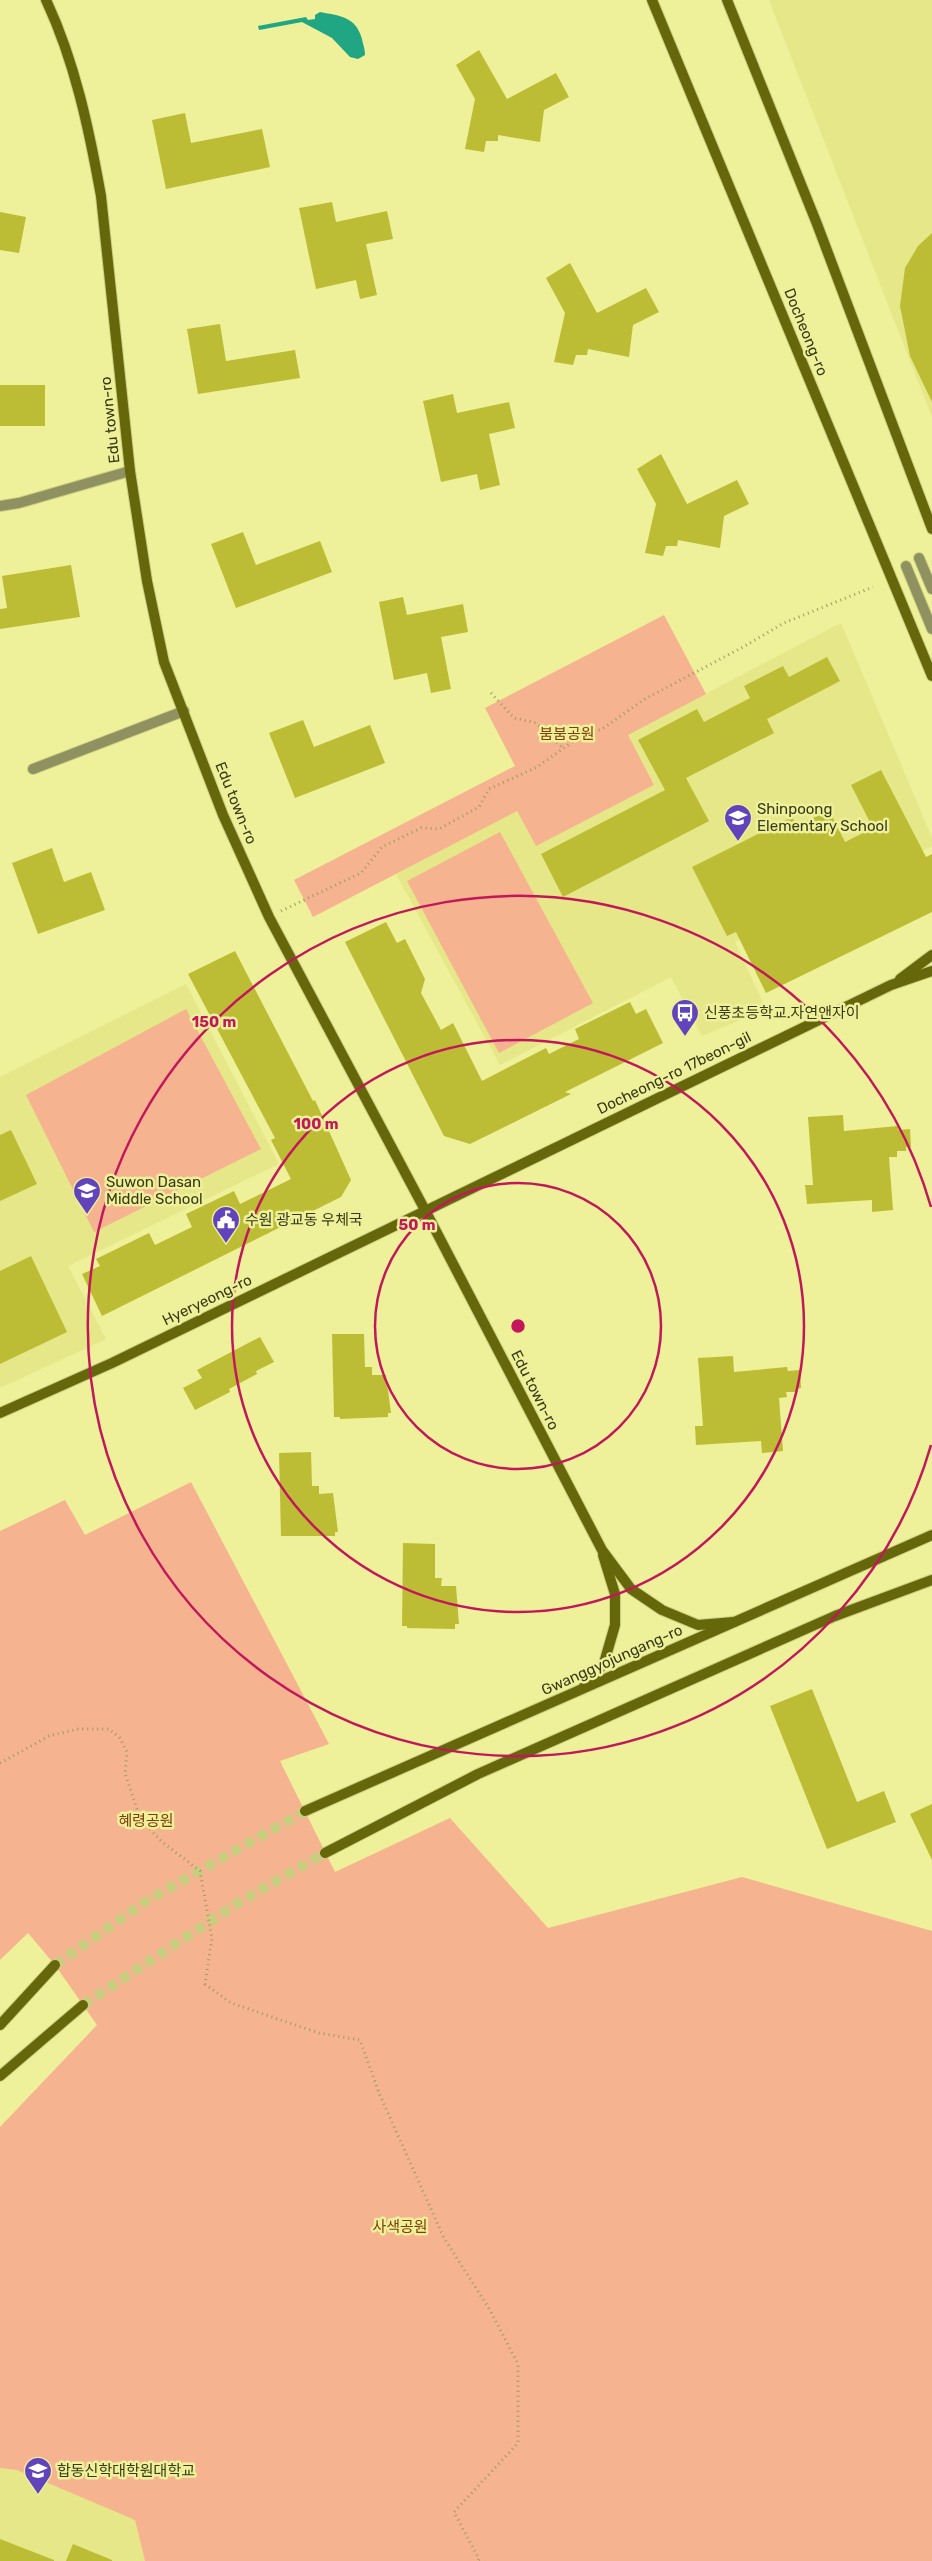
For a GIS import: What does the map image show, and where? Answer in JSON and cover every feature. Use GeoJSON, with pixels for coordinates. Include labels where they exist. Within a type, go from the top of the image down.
{"type":"FeatureCollection","features":[{"type":"Feature","properties":{"kind":"main road","name":"Edu town-ro"},"geometry":{"type":"LineString","coordinates":[[46,0],[69,58],[84,110],[101,196],[130,471],[147,580],[164,662],[223,815],[269,917],[425,1210],[602,1550]]}},
{"type":"Feature","properties":{"kind":"main road","name":"Docheong-ro"},"geometry":{"type":"LineString","coordinates":[[652,0],[932,676]]}},
{"type":"Feature","properties":{"kind":"main road"},"geometry":{"type":"LineString","coordinates":[[727,0],[817,224],[932,529]]}},
{"type":"Feature","properties":{"kind":"main road","name":"Docheong-ro 17beon-gil"},"geometry":{"type":"LineString","coordinates":[[425,1210],[891,985],[932,955]]}},
{"type":"Feature","properties":{"kind":"main road"},"geometry":{"type":"LineString","coordinates":[[891,985],[932,971]]}},
{"type":"Feature","properties":{"kind":"main road","name":"Hyeryeong-ro"},"geometry":{"type":"LineString","coordinates":[[0,1413],[112,1363],[425,1210]]}},
{"type":"Feature","properties":{"kind":"main road","name":"Gwanggyojungang-ro"},"geometry":{"type":"LineString","coordinates":[[305,1811],[932,1535]]}},
{"type":"Feature","properties":{"kind":"main road"},"geometry":{"type":"LineString","coordinates":[[602,1550],[632,1589],[662,1610],[698,1624],[734,1622]]}},
{"type":"Feature","properties":{"kind":"main road"},"geometry":{"type":"LineString","coordinates":[[581,1690],[604,1663],[615,1625],[615,1594],[602,1550]]}},
{"type":"Feature","properties":{"kind":"main road"},"geometry":{"type":"LineString","coordinates":[[325,1853],[478,1774],[835,1616],[932,1580]]}},
{"type":"Feature","properties":{"kind":"main road"},"geometry":{"type":"LineString","coordinates":[[0,2026],[55,1965]]}},
{"type":"Feature","properties":{"kind":"main road"},"geometry":{"type":"LineString","coordinates":[[0,2076],[83,2006]]}},
{"type":"Feature","properties":{"kind":"lane"},"geometry":{"type":"LineString","coordinates":[[0,506],[19,503],[130,471]]}},
{"type":"Feature","properties":{"kind":"lane"},"geometry":{"type":"LineString","coordinates":[[919,558],[932,589]]}},
{"type":"Feature","properties":{"kind":"lane"},"geometry":{"type":"LineString","coordinates":[[906,566],[932,629]]}},
{"type":"Feature","properties":{"kind":"lane"},"geometry":{"type":"LineString","coordinates":[[34,769],[184,711]]}},
{"type":"Feature","properties":{"kind":"path"},"geometry":{"type":"LineString","coordinates":[[269,917],[361,873],[382,848],[421,828],[439,829],[479,807],[489,789],[537,766],[581,736],[602,729],[645,699],[743,647],[784,622],[873,587]]}},
{"type":"Feature","properties":{"kind":"path"},"geometry":{"type":"LineString","coordinates":[[491,693],[514,718],[536,723],[563,748]]}},
{"type":"Feature","properties":{"kind":"path"},"geometry":{"type":"LineString","coordinates":[[0,1762],[49,1736],[78,1729],[109,1729],[120,1738],[127,1752],[125,1773],[140,1818],[161,1841],[200,1871],[212,1938],[205,1984],[231,2003],[319,2033],[360,2040],[378,2093],[444,2238],[490,2310],[518,2364],[518,2443],[454,2512],[479,2559],[478,2561]]}},
{"type":"Feature","properties":{"kind":"shaded area"},"geometry":{"type":"Polygon","coordinates":[[[769,0],[932,0],[932,417],[769,0]]]}},
{"type":"Feature","properties":{"kind":"shaded area"},"geometry":{"type":"Polygon","coordinates":[[[320,12],[341,16],[352,22],[362,39],[365,55],[358,59],[350,57],[332,38],[302,22],[259,30],[258,26],[306,17],[308,20],[315,19],[315,15],[320,12]]]}},
{"type":"Feature","properties":{"kind":"shaded area","name":"Shinpoong Elementary School"},"geometry":{"type":"Polygon","coordinates":[[[841,623],[932,838],[932,846],[735,942],[766,1009],[702,1036],[671,977],[500,1065],[396,874],[517,811],[536,846],[654,785],[627,735],[841,623]]]}},
{"type":"Feature","properties":{"kind":"shaded area","name":"Suwon Dasan Middle School"},"geometry":{"type":"Polygon","coordinates":[[[186,984],[279,1164],[68,1266],[106,1339],[0,1388],[0,1077],[186,984]]]}},
{"type":"Feature","properties":{"kind":"shaded area","name":"합동신학대학원대학교"},"geometry":{"type":"Polygon","coordinates":[[[0,2468],[17,2470],[135,2520],[145,2561],[0,2561],[0,2468]]]}},
{"type":"Feature","properties":{"kind":"green space","name":"붐붐공원"},"geometry":{"type":"Polygon","coordinates":[[[664,615],[706,694],[628,735],[654,785],[536,846],[517,811],[313,917],[294,880],[515,766],[485,708],[664,615]]]}},
{"type":"Feature","properties":{"kind":"green space"},"geometry":{"type":"Polygon","coordinates":[[[500,832],[593,1003],[499,1053],[407,881],[500,832]]]}},
{"type":"Feature","properties":{"kind":"green space"},"geometry":{"type":"Polygon","coordinates":[[[186,1009],[261,1149],[94,1232],[26,1095],[186,1009]]]}},
{"type":"Feature","properties":{"kind":"green space","name":"사색공원"},"geometry":{"type":"Polygon","coordinates":[[[191,1482],[329,1744],[280,1761],[335,1872],[450,1818],[548,1928],[742,1877],[932,1931],[932,2561],[145,2561],[135,2520],[17,2470],[0,2468],[0,2127],[97,2025],[55,1965],[28,1933],[0,1960],[0,1531],[65,1500],[85,1535],[191,1482]]]}},
{"type":"Feature","properties":{"kind":"building"},"geometry":{"type":"Polygon","coordinates":[[[479,50],[507,99],[556,73],[569,97],[544,110],[540,142],[498,135],[498,141],[486,141],[484,152],[465,149],[475,99],[456,65],[479,50]]]}},
{"type":"Feature","properties":{"kind":"building"},"geometry":{"type":"Polygon","coordinates":[[[185,113],[191,143],[262,129],[270,167],[166,189],[152,120],[185,113]]]}},
{"type":"Feature","properties":{"kind":"building"},"geometry":{"type":"Polygon","coordinates":[[[332,202],[336,222],[387,211],[393,239],[366,244],[377,295],[360,299],[356,280],[316,289],[299,208],[332,202]]]}},
{"type":"Feature","properties":{"kind":"building"},"geometry":{"type":"Polygon","coordinates":[[[0,212],[26,217],[19,253],[0,250],[0,212]]]}},
{"type":"Feature","properties":{"kind":"building"},"geometry":{"type":"Polygon","coordinates":[[[932,233],[932,402],[910,356],[900,306],[905,268],[918,246],[932,233]]]}},
{"type":"Feature","properties":{"kind":"building"},"geometry":{"type":"Polygon","coordinates":[[[570,263],[597,313],[646,288],[659,312],[633,325],[629,357],[588,349],[587,355],[576,355],[573,365],[554,362],[565,313],[546,278],[570,263]]]}},
{"type":"Feature","properties":{"kind":"building"},"geometry":{"type":"Polygon","coordinates":[[[220,324],[226,361],[295,350],[300,378],[198,394],[187,329],[220,324]]]}},
{"type":"Feature","properties":{"kind":"building"},"geometry":{"type":"Polygon","coordinates":[[[0,385],[45,385],[45,426],[0,426],[0,385]]]}},
{"type":"Feature","properties":{"kind":"building"},"geometry":{"type":"Polygon","coordinates":[[[453,394],[457,413],[509,402],[515,428],[489,434],[500,485],[480,490],[477,474],[441,482],[423,401],[453,394]]]}},
{"type":"Feature","properties":{"kind":"building"},"geometry":{"type":"Polygon","coordinates":[[[661,454],[687,504],[737,480],[749,504],[724,516],[720,548],[678,540],[677,546],[666,546],[663,556],[645,553],[656,504],[637,469],[661,454]]]}},
{"type":"Feature","properties":{"kind":"building"},"geometry":{"type":"Polygon","coordinates":[[[243,532],[256,565],[320,541],[332,572],[236,608],[211,544],[243,532]]]}},
{"type":"Feature","properties":{"kind":"building"},"geometry":{"type":"Polygon","coordinates":[[[71,565],[80,617],[0,629],[0,609],[7,608],[2,576],[71,565]]]}},
{"type":"Feature","properties":{"kind":"building"},"geometry":{"type":"Polygon","coordinates":[[[403,597],[407,615],[463,604],[468,632],[441,637],[451,689],[431,693],[427,673],[394,680],[379,602],[403,597]]]}},
{"type":"Feature","properties":{"kind":"building"},"geometry":{"type":"Polygon","coordinates":[[[827,657],[840,681],[767,719],[774,733],[686,778],[709,821],[563,897],[541,854],[665,790],[638,740],[697,709],[704,722],[750,698],[744,686],[783,666],[789,677],[827,657]]]}},
{"type":"Feature","properties":{"kind":"building"},"geometry":{"type":"Polygon","coordinates":[[[303,720],[314,747],[370,725],[385,763],[295,798],[269,733],[303,720]]]}},
{"type":"Feature","properties":{"kind":"building"},"geometry":{"type":"Polygon","coordinates":[[[881,770],[926,857],[932,854],[932,912],[766,993],[736,932],[727,936],[692,867],[792,817],[797,826],[829,810],[845,842],[873,828],[851,785],[881,770]]]}},
{"type":"Feature","properties":{"kind":"building"},"geometry":{"type":"Polygon","coordinates":[[[52,848],[64,882],[91,872],[105,910],[38,934],[12,863],[52,848]]]}},
{"type":"Feature","properties":{"kind":"building"},"geometry":{"type":"Polygon","coordinates":[[[386,922],[397,943],[405,939],[425,979],[421,993],[441,1030],[453,1023],[482,1081],[546,1048],[549,1054],[579,1039],[575,1029],[630,1002],[636,1014],[646,1009],[663,1043],[565,1092],[571,1094],[470,1144],[444,1136],[345,942],[386,922]]]}},
{"type":"Feature","properties":{"kind":"building"},"geometry":{"type":"Polygon","coordinates":[[[235,951],[313,1101],[315,1100],[351,1180],[341,1197],[102,1316],[82,1274],[100,1266],[96,1259],[149,1233],[155,1245],[192,1227],[186,1214],[234,1191],[240,1204],[291,1179],[271,1140],[275,1138],[188,974],[235,951]]]}},
{"type":"Feature","properties":{"kind":"building"},"geometry":{"type":"Polygon","coordinates":[[[843,1115],[844,1131],[898,1126],[898,1130],[910,1129],[911,1147],[906,1147],[906,1151],[897,1151],[897,1157],[889,1157],[893,1210],[872,1212],[872,1200],[807,1204],[805,1185],[813,1185],[808,1117],[843,1115]]]}},
{"type":"Feature","properties":{"kind":"building"},"geometry":{"type":"Polygon","coordinates":[[[11,1130],[37,1184],[0,1201],[0,1135],[11,1130]]]}},
{"type":"Feature","properties":{"kind":"building"},"geometry":{"type":"Polygon","coordinates":[[[31,1256],[67,1332],[0,1364],[0,1271],[31,1256]]]}},
{"type":"Feature","properties":{"kind":"building"},"geometry":{"type":"Polygon","coordinates":[[[332,1334],[364,1334],[365,1367],[372,1367],[372,1375],[386,1375],[391,1413],[388,1413],[388,1417],[340,1419],[340,1417],[334,1417],[332,1334]]]}},
{"type":"Feature","properties":{"kind":"building"},"geometry":{"type":"Polygon","coordinates":[[[260,1337],[274,1362],[256,1371],[257,1374],[229,1389],[230,1392],[195,1410],[183,1388],[202,1378],[197,1370],[260,1337]]]}},
{"type":"Feature","properties":{"kind":"building"},"geometry":{"type":"Polygon","coordinates":[[[733,1356],[734,1372],[787,1367],[788,1371],[800,1370],[801,1388],[796,1389],[796,1392],[786,1392],[787,1397],[779,1398],[783,1451],[762,1453],[761,1441],[696,1445],[695,1426],[703,1426],[698,1358],[733,1356]]]}},
{"type":"Feature","properties":{"kind":"building"},"geometry":{"type":"Polygon","coordinates":[[[311,1452],[312,1486],[319,1486],[319,1494],[333,1493],[338,1532],[335,1532],[335,1536],[281,1536],[279,1453],[311,1452]]]}},
{"type":"Feature","properties":{"kind":"building"},"geometry":{"type":"Polygon","coordinates":[[[403,1543],[435,1544],[435,1578],[442,1578],[441,1586],[456,1586],[459,1624],[455,1624],[455,1629],[407,1628],[407,1626],[402,1626],[403,1543]]]}},
{"type":"Feature","properties":{"kind":"building"},"geometry":{"type":"Polygon","coordinates":[[[812,1689],[857,1802],[884,1791],[896,1822],[827,1849],[770,1706],[812,1689]]]}},
{"type":"Feature","properties":{"kind":"building"},"geometry":{"type":"Polygon","coordinates":[[[932,1804],[932,1860],[910,1814],[932,1804]]]}},
{"type":"Feature","properties":{"kind":"building"},"geometry":{"type":"Polygon","coordinates":[[[0,2539],[54,2560],[54,2561],[0,2561],[0,2539]]]}},
{"type":"Feature","properties":{"kind":"building"},"geometry":{"type":"Polygon","coordinates":[[[73,2544],[112,2560],[112,2561],[66,2561],[73,2544]]]}},
{"type":"Feature","properties":{"kind":"tunnel"},"geometry":{"type":"LineString","coordinates":[[55,1965],[145,1902],[305,1811]]}},
{"type":"Feature","properties":{"kind":"tunnel"},"geometry":{"type":"LineString","coordinates":[[83,2005],[238,1903],[325,1853]]}},
{"type":"Feature","properties":{"kind":"place","name":"Shinpoong Elementary School"},"geometry":{"type":"Point","coordinates":[738,842]}},
{"type":"Feature","properties":{"kind":"place","name":"신풍초등학교.자연앤자이"},"geometry":{"type":"Point","coordinates":[685,1037]}},
{"type":"Feature","properties":{"kind":"place","name":"Suwon Dasan Middle School"},"geometry":{"type":"Point","coordinates":[87,1215]}},
{"type":"Feature","properties":{"kind":"place","name":"수원 광교동 우체국"},"geometry":{"type":"Point","coordinates":[226,1244]}},
{"type":"Feature","properties":{"kind":"place","name":"합동신학대학원대학교"},"geometry":{"type":"Point","coordinates":[38,2495]}},
{"type":"Feature","properties":{"kind":"park label","name":"혜령공원"},"geometry":{"type":"Point","coordinates":[146,1821]}}]}
